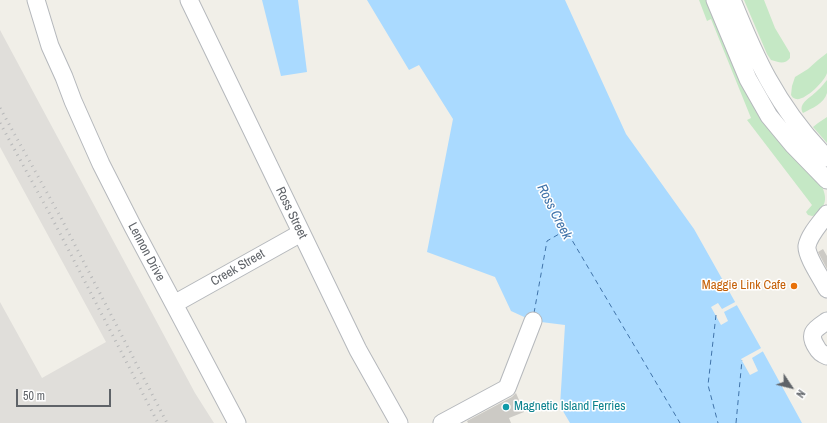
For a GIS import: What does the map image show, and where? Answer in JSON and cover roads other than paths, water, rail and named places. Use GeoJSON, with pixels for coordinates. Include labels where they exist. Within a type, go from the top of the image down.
{"type":"FeatureCollection","features":[{"type":"Feature","properties":{"kind":"street","name":"Lennon Drive"},"geometry":{"type":"LineString","coordinates":[[36,0],[50,46],[104,171],[237,423]]}},
{"type":"Feature","properties":{"kind":"street","name":"Lennon Drive"},"geometry":{"type":"LineString","coordinates":[[47,0],[64,77]]}},
{"type":"Feature","properties":{"kind":"street","name":"Ross Street"},"geometry":{"type":"LineString","coordinates":[[189,0],[358,350],[399,423]]}},
{"type":"Feature","properties":{"kind":"street"},"geometry":{"type":"LineString","coordinates":[[715,0],[748,78],[769,116],[792,145],[827,180]]}},
{"type":"Feature","properties":{"kind":"street"},"geometry":{"type":"LineString","coordinates":[[732,0],[767,79],[820,153],[827,168]]}},
{"type":"Feature","properties":{"kind":"street"},"geometry":{"type":"LineString","coordinates":[[814,145],[827,158]]}},
{"type":"Feature","properties":{"kind":"street"},"geometry":{"type":"LineString","coordinates":[[827,214],[811,238],[807,246],[807,251],[827,289]]}},
{"type":"Feature","properties":{"kind":"street","name":"Creek Street"},"geometry":{"type":"LineString","coordinates":[[174,304],[301,232]]}},
{"type":"Feature","properties":{"kind":"street"},"geometry":{"type":"LineString","coordinates":[[442,423],[507,388],[532,321]]}},
{"type":"Feature","properties":{"kind":"street"},"geometry":{"type":"LineString","coordinates":[[827,321],[814,332],[812,341],[819,351],[827,356]]}},
{"type":"Feature","properties":{"kind":"water"},"geometry":{"type":"Polygon","coordinates":[[[262,0],[298,0],[307,72],[281,76],[262,0]]]}},
{"type":"Feature","properties":{"kind":"water","name":"Ross Creek"},"geometry":{"type":"Polygon","coordinates":[[[367,0],[565,0],[626,134],[694,229],[802,423],[570,423],[560,406],[565,325],[533,321],[511,311],[495,277],[427,252],[453,119],[419,65],[409,70],[367,0]]]}},
{"type":"Feature","properties":{"kind":"railway"},"geometry":{"type":"LineString","coordinates":[[0,108],[60,216],[167,423]]}},
{"type":"Feature","properties":{"kind":"railway"},"geometry":{"type":"LineString","coordinates":[[0,123],[52,218],[158,423]]}},
{"type":"Feature","properties":{"kind":"place","name":"Maggie Link Cafe"},"geometry":{"type":"Point","coordinates":[794,286]}},
{"type":"Feature","properties":{"kind":"place","name":"Magnetic Island Ferries"},"geometry":{"type":"Point","coordinates":[506,407]}}]}
